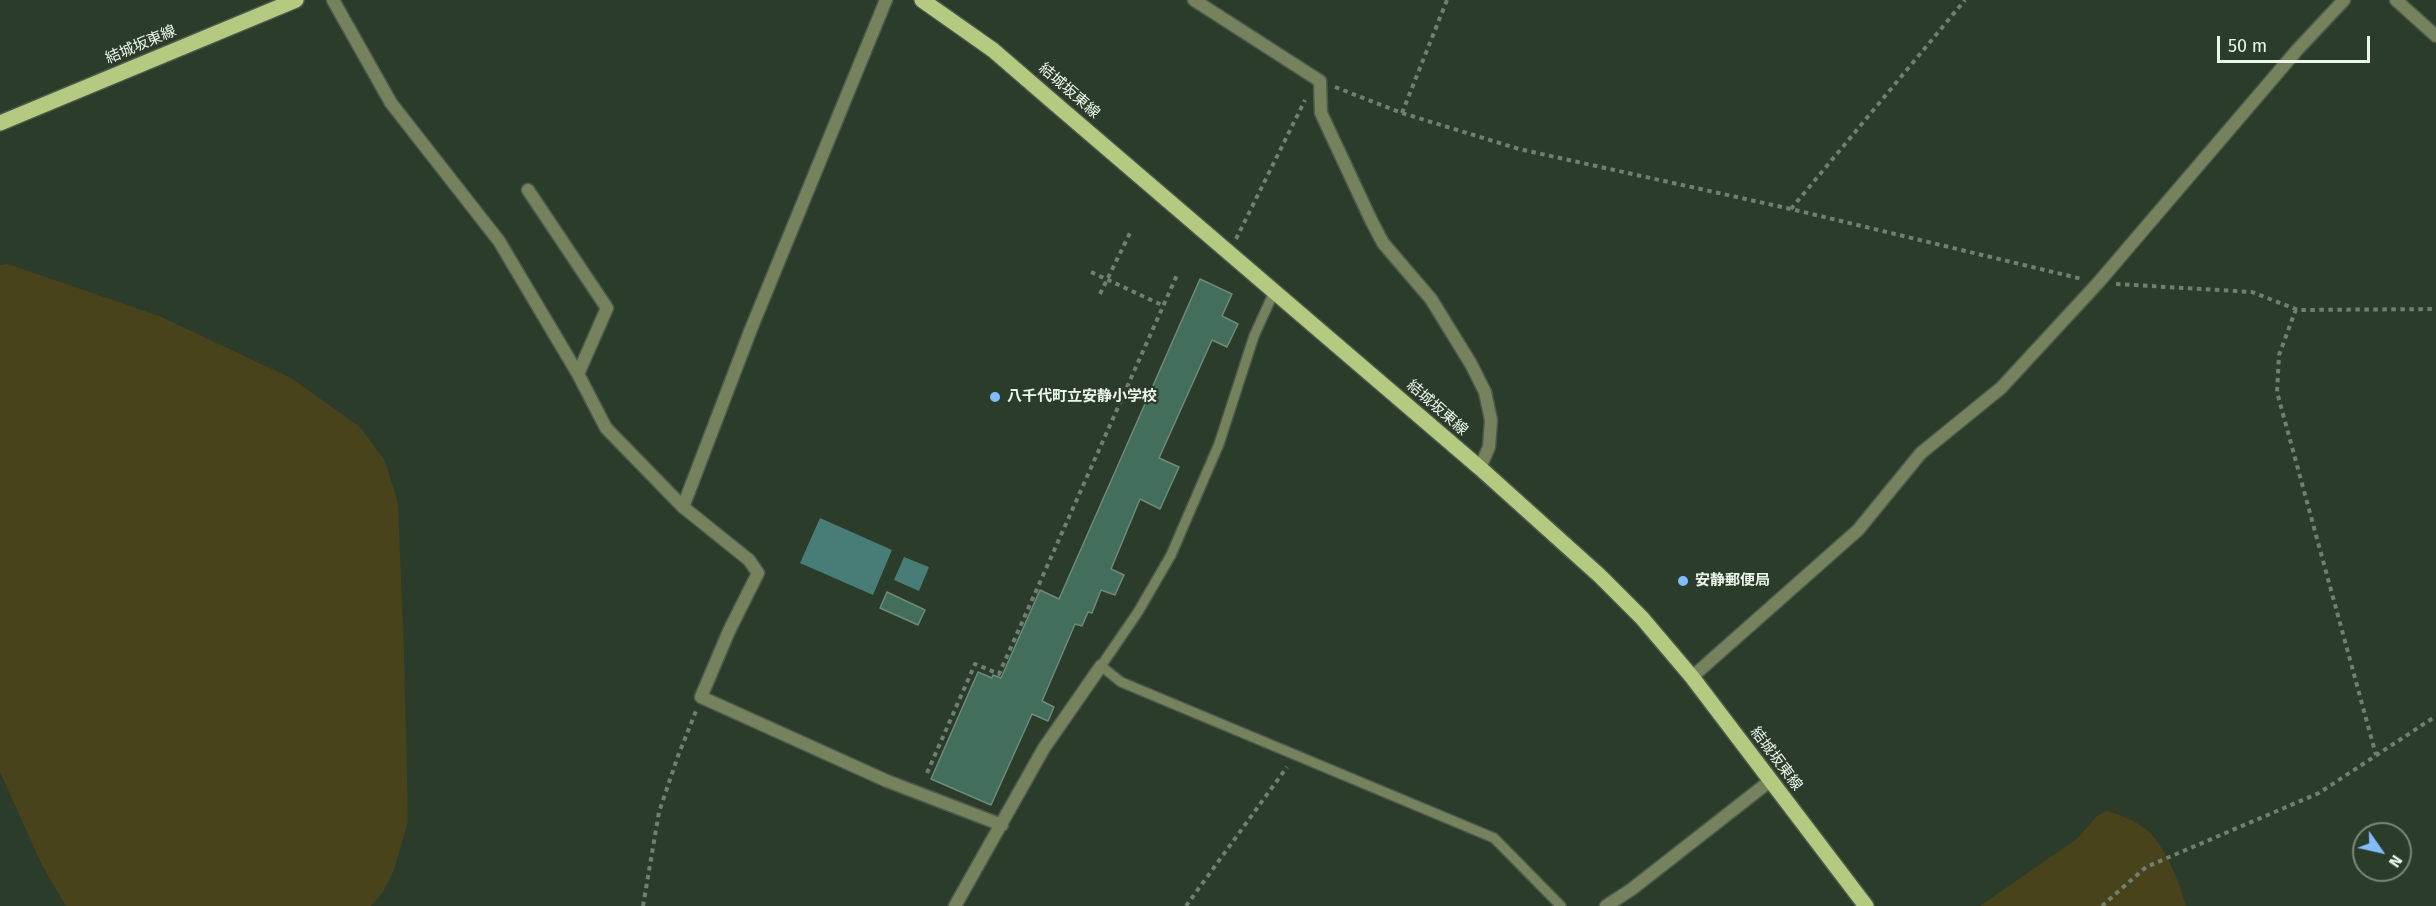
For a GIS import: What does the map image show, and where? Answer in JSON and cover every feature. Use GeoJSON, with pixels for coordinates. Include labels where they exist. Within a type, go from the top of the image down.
{"type":"FeatureCollection","features":[{"type":"Feature","properties":{"kind":"main road","name":"結城坂東線"},"geometry":{"type":"LineString","coordinates":[[0,123],[297,0]]}},
{"type":"Feature","properties":{"kind":"main road","name":"結城坂東線"},"geometry":{"type":"LineString","coordinates":[[922,0],[993,50],[1480,468],[1600,576],[1642,618],[1692,677],[1866,906]]}},
{"type":"Feature","properties":{"kind":"street"},"geometry":{"type":"LineString","coordinates":[[333,0],[391,103],[500,241],[579,374],[606,428],[684,507],[749,560],[758,573],[729,631],[701,697],[887,781],[1002,825]]}},
{"type":"Feature","properties":{"kind":"street"},"geometry":{"type":"LineString","coordinates":[[684,507],[751,329],[886,0]]}},
{"type":"Feature","properties":{"kind":"street"},"geometry":{"type":"LineString","coordinates":[[1194,0],[1318,80],[1321,113],[1379,235],[1431,299],[1471,364],[1485,392],[1491,420],[1489,447],[1480,468]]}},
{"type":"Feature","properties":{"kind":"street"},"geometry":{"type":"LineString","coordinates":[[1692,677],[1858,530],[1921,453],[2001,388],[2098,283],[2298,49],[2344,0]]}},
{"type":"Feature","properties":{"kind":"street"},"geometry":{"type":"LineString","coordinates":[[2396,0],[2436,36]]}},
{"type":"Feature","properties":{"kind":"street"},"geometry":{"type":"LineString","coordinates":[[528,190],[607,308],[579,374]]}},
{"type":"Feature","properties":{"kind":"street"},"geometry":{"type":"LineString","coordinates":[[955,906],[1044,748],[1101,666]]}},
{"type":"Feature","properties":{"kind":"street"},"geometry":{"type":"LineString","coordinates":[[1606,906],[1632,889],[1770,781]]}},
{"type":"Feature","properties":{"kind":"lane"},"geometry":{"type":"LineString","coordinates":[[1274,292],[1254,336],[1219,444],[1171,555],[1138,612],[1101,666],[1121,682],[1494,838],[1561,906]]}},
{"type":"Feature","properties":{"kind":"path"},"geometry":{"type":"LineString","coordinates":[[1402,113],[1447,0]]}},
{"type":"Feature","properties":{"kind":"path"},"geometry":{"type":"LineString","coordinates":[[1791,209],[1965,0]]}},
{"type":"Feature","properties":{"kind":"path"},"geometry":{"type":"LineString","coordinates":[[1229,254],[1318,80],[1402,113],[1519,149],[1791,209],[2098,283],[2252,292],[2296,309],[2436,309]]}},
{"type":"Feature","properties":{"kind":"path"},"geometry":{"type":"LineString","coordinates":[[1100,294],[1130,233]]}},
{"type":"Feature","properties":{"kind":"path"},"geometry":{"type":"LineString","coordinates":[[1091,272],[1164,306]]}},
{"type":"Feature","properties":{"kind":"path"},"geometry":{"type":"LineString","coordinates":[[927,773],[975,664],[999,674],[1177,275]]}},
{"type":"Feature","properties":{"kind":"path"},"geometry":{"type":"LineString","coordinates":[[2296,309],[2279,355],[2277,392],[2376,755]]}},
{"type":"Feature","properties":{"kind":"path"},"geometry":{"type":"LineString","coordinates":[[643,906],[659,812],[701,697]]}},
{"type":"Feature","properties":{"kind":"path"},"geometry":{"type":"LineString","coordinates":[[2102,906],[2146,867],[2319,793],[2436,716]]}},
{"type":"Feature","properties":{"kind":"path"},"geometry":{"type":"LineString","coordinates":[[1186,906],[1296,754]]}},
{"type":"Feature","properties":{"kind":"shaded area"},"geometry":{"type":"Polygon","coordinates":[[[8,264],[159,316],[291,378],[360,427],[385,461],[398,503],[408,821],[394,870],[383,892],[371,906],[66,906],[42,865],[0,772],[0,265],[8,264]]]}},
{"type":"Feature","properties":{"kind":"shaded area"},"geometry":{"type":"Polygon","coordinates":[[[2106,811],[2134,821],[2144,827],[2154,838],[2171,866],[2186,906],[1980,906],[2078,838],[2096,817],[2106,811]]]}},
{"type":"Feature","properties":{"kind":"water"},"geometry":{"type":"Polygon","coordinates":[[[820,518],[892,550],[873,595],[800,563],[820,518]]]}},
{"type":"Feature","properties":{"kind":"water"},"geometry":{"type":"Polygon","coordinates":[[[904,557],[929,567],[919,591],[894,580],[904,557]]]}},
{"type":"Feature","properties":{"kind":"building"},"geometry":{"type":"Polygon","coordinates":[[[1200,279],[1232,294],[1222,316],[1238,324],[1227,347],[1212,340],[1159,458],[1179,467],[1160,509],[1140,499],[1111,569],[1124,575],[1115,595],[1101,590],[1092,613],[1088,612],[1082,626],[1075,624],[1042,701],[1054,707],[1048,721],[1032,714],[991,805],[931,779],[978,672],[992,678],[993,675],[1001,678],[1040,590],[1059,599],[1200,279]]]}},
{"type":"Feature","properties":{"kind":"building"},"geometry":{"type":"Polygon","coordinates":[[[887,592],[925,610],[918,625],[880,608],[887,592]]]}},
{"type":"Feature","properties":{"kind":"place","name":"八千代町立安静小学校"},"geometry":{"type":"Point","coordinates":[995,397]}},
{"type":"Feature","properties":{"kind":"place","name":"安静郵便局"},"geometry":{"type":"Point","coordinates":[1683,581]}}]}
